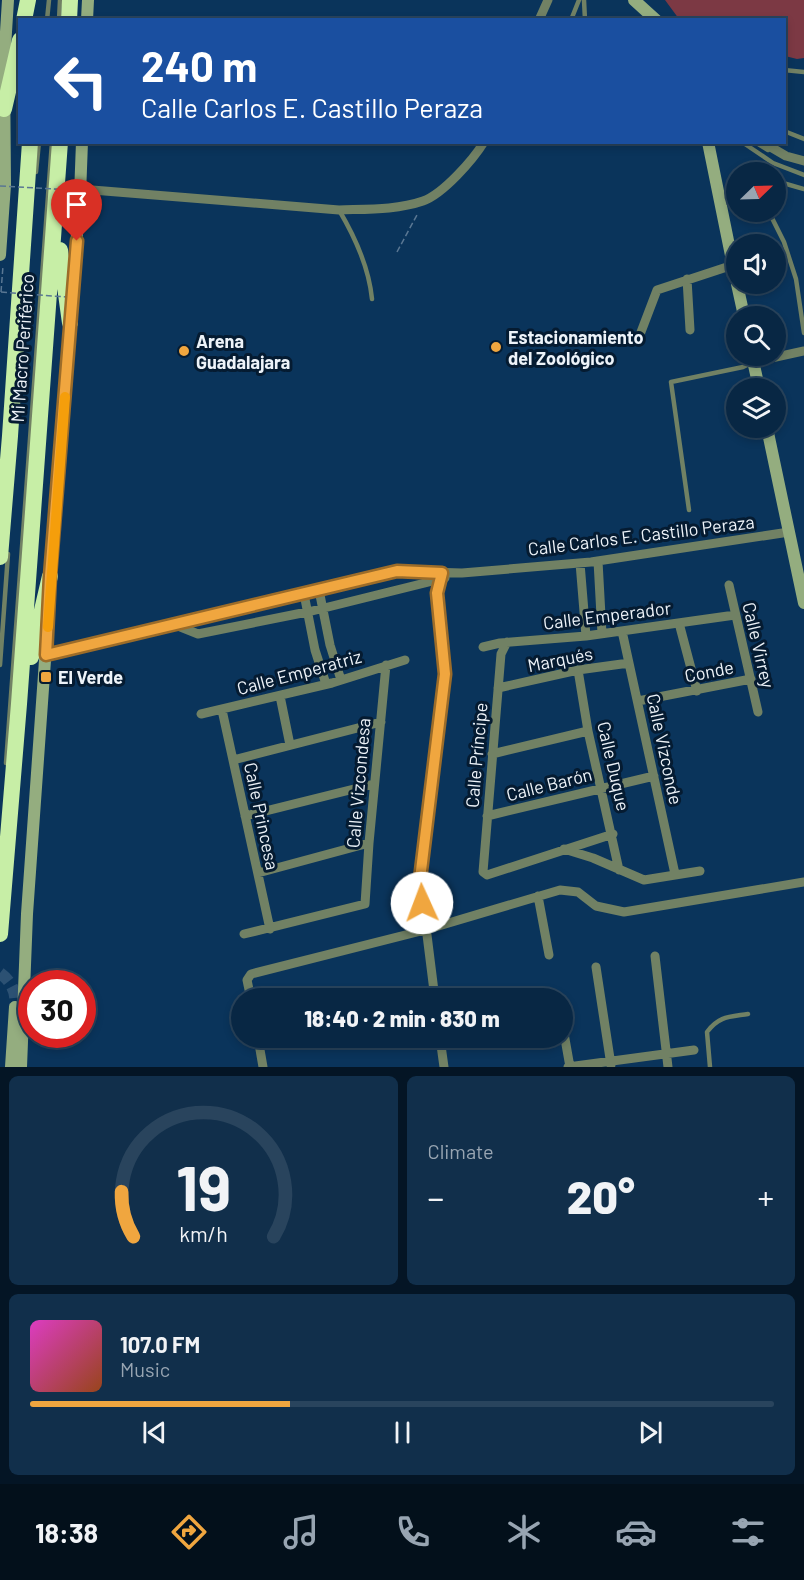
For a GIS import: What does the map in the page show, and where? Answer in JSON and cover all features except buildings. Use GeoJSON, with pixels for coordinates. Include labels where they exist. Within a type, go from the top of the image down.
{"type":"FeatureCollection","features":[{"type":"Feature","properties":{"kind":"highway"},"geometry":{"type":"LineString","coordinates":[[24,18],[28,0]]}},
{"type":"Feature","properties":{"kind":"highway"},"geometry":{"type":"LineString","coordinates":[[36,18],[37,0]]}},
{"type":"Feature","properties":{"kind":"highway"},"geometry":{"type":"LineString","coordinates":[[69,18],[70,0]]}},
{"type":"Feature","properties":{"kind":"highway"},"geometry":{"type":"LineString","coordinates":[[4,109],[18,49]]}},
{"type":"Feature","properties":{"kind":"highway"},"geometry":{"type":"LineString","coordinates":[[3,510],[30,144]]}},
{"type":"Feature","properties":{"kind":"highway"},"geometry":{"type":"LineString","coordinates":[[0,934],[60,144]]}},
{"type":"Feature","properties":{"kind":"highway"},"geometry":{"type":"LineString","coordinates":[[55,219],[70,323]]}},
{"type":"Feature","properties":{"kind":"highway"},"geometry":{"type":"LineString","coordinates":[[0,484],[4,552]]}},
{"type":"Feature","properties":{"kind":"highway"},"geometry":{"type":"LineString","coordinates":[[19,704],[50,576]]}},
{"type":"Feature","properties":{"kind":"street"},"geometry":{"type":"LineString","coordinates":[[0,255],[4,109],[2,64],[8,0]]}},
{"type":"Feature","properties":{"kind":"street"},"geometry":{"type":"LineString","coordinates":[[87,18],[88,0]]}},
{"type":"Feature","properties":{"kind":"street"},"geometry":{"type":"LineString","coordinates":[[540,18],[548,0]]}},
{"type":"Feature","properties":{"kind":"street"},"geometry":{"type":"LineString","coordinates":[[634,0],[654,18]]}},
{"type":"Feature","properties":{"kind":"street"},"geometry":{"type":"LineString","coordinates":[[21,1067],[27,914],[50,576],[83,192],[82,144]]}},
{"type":"Feature","properties":{"kind":"street"},"geometry":{"type":"LineString","coordinates":[[83,192],[339,210],[381,209],[425,201],[466,167],[483,144]]}},
{"type":"Feature","properties":{"kind":"street"},"geometry":{"type":"LineString","coordinates":[[708,144],[727,234]]}},
{"type":"Feature","properties":{"kind":"street"},"geometry":{"type":"LineString","coordinates":[[765,144],[804,163]]}},
{"type":"Feature","properties":{"kind":"street"},"geometry":{"type":"LineString","coordinates":[[641,332],[657,290],[726,267]]}},
{"type":"Feature","properties":{"kind":"street"},"geometry":{"type":"LineString","coordinates":[[687,279],[690,330]]}},
{"type":"Feature","properties":{"kind":"street"},"geometry":{"type":"LineString","coordinates":[[786,354],[804,351]]}},
{"type":"Feature","properties":{"kind":"street"},"geometry":{"type":"LineString","coordinates":[[769,438],[804,603]]}},
{"type":"Feature","properties":{"kind":"street","name":"Calle Carlos E. Castillo Peraza"},"geometry":{"type":"LineString","coordinates":[[172,623],[198,634],[307,612],[441,576],[598,561],[789,532]]}},
{"type":"Feature","properties":{"kind":"street"},"geometry":{"type":"LineString","coordinates":[[598,561],[602,634]]}},
{"type":"Feature","properties":{"kind":"street"},"geometry":{"type":"LineString","coordinates":[[580,563],[586,636]]}},
{"type":"Feature","properties":{"kind":"street","name":"Calle Carlos E. Castillo Peraza"},"geometry":{"type":"LineString","coordinates":[[46,655],[397,571],[441,576]]}},
{"type":"Feature","properties":{"kind":"street"},"geometry":{"type":"LineString","coordinates":[[433,988],[420,879],[445,674],[437,593],[441,576]]}},
{"type":"Feature","properties":{"kind":"street","name":"Calle Virrey"},"geometry":{"type":"LineString","coordinates":[[729,585],[758,712]]}},
{"type":"Feature","properties":{"kind":"street"},"geometry":{"type":"LineString","coordinates":[[582,589],[599,588]]}},
{"type":"Feature","properties":{"kind":"street"},"geometry":{"type":"LineString","coordinates":[[319,590],[330,645],[341,680]]}},
{"type":"Feature","properties":{"kind":"street"},"geometry":{"type":"LineString","coordinates":[[304,594],[315,650],[326,684]]}},
{"type":"Feature","properties":{"kind":"street","name":"Calle Emperador"},"geometry":{"type":"LineString","coordinates":[[483,647],[507,642],[602,634],[735,615]]}},
{"type":"Feature","properties":{"kind":"street"},"geometry":{"type":"LineString","coordinates":[[679,623],[697,691]]}},
{"type":"Feature","properties":{"kind":"street","name":"Calle Vizconde"},"geometry":{"type":"LineString","coordinates":[[622,631],[675,874]]}},
{"type":"Feature","properties":{"kind":"street","name":"Calle Príncipe"},"geometry":{"type":"LineString","coordinates":[[507,642],[501,654],[483,872],[487,875],[564,849]]}},
{"type":"Feature","properties":{"kind":"street"},"geometry":{"type":"LineString","coordinates":[[315,650],[330,645]]}},
{"type":"Feature","properties":{"kind":"street","name":"Calle Emperatriz"},"geometry":{"type":"LineString","coordinates":[[201,714],[326,684],[405,660]]}},
{"type":"Feature","properties":{"kind":"street","name":"Marqués"},"geometry":{"type":"LineString","coordinates":[[498,688],[578,670],[629,663]]}},
{"type":"Feature","properties":{"kind":"street","name":"Calle Vizcondesa"},"geometry":{"type":"LineString","coordinates":[[270,929],[365,904],[386,665]]}},
{"type":"Feature","properties":{"kind":"street","name":"Calle Duque"},"geometry":{"type":"LineString","coordinates":[[578,670],[588,731],[613,834],[619,870]]}},
{"type":"Feature","properties":{"kind":"street","name":"Conde"},"geometry":{"type":"LineString","coordinates":[[639,701],[751,679]]}},
{"type":"Feature","properties":{"kind":"street"},"geometry":{"type":"LineString","coordinates":[[280,696],[290,745]]}},
{"type":"Feature","properties":{"kind":"street","name":"Calle Princesa"},"geometry":{"type":"LineString","coordinates":[[222,710],[270,929]]}},
{"type":"Feature","properties":{"kind":"street"},"geometry":{"type":"LineString","coordinates":[[233,760],[381,722]]}},
{"type":"Feature","properties":{"kind":"street"},"geometry":{"type":"LineString","coordinates":[[492,754],[588,731]]}},
{"type":"Feature","properties":{"kind":"street","name":"Calle Barón"},"geometry":{"type":"LineString","coordinates":[[487,816],[654,776]]}},
{"type":"Feature","properties":{"kind":"street"},"geometry":{"type":"LineString","coordinates":[[245,816],[374,784]]}},
{"type":"Feature","properties":{"kind":"street"},"geometry":{"type":"LineString","coordinates":[[564,849],[613,834]]}},
{"type":"Feature","properties":{"kind":"street"},"geometry":{"type":"LineString","coordinates":[[258,873],[369,843]]}},
{"type":"Feature","properties":{"kind":"street"},"geometry":{"type":"LineString","coordinates":[[564,849],[593,858],[644,880],[700,871]]}},
{"type":"Feature","properties":{"kind":"street"},"geometry":{"type":"LineString","coordinates":[[249,988],[247,980],[251,974],[425,930],[560,890],[578,892],[596,906],[624,912],[804,882]]}},
{"type":"Feature","properties":{"kind":"street"},"geometry":{"type":"LineString","coordinates":[[538,896],[549,955]]}},
{"type":"Feature","properties":{"kind":"street"},"geometry":{"type":"LineString","coordinates":[[244,934],[270,929]]}},
{"type":"Feature","properties":{"kind":"street"},"geometry":{"type":"LineString","coordinates":[[655,956],[668,1067]]}},
{"type":"Feature","properties":{"kind":"street"},"geometry":{"type":"LineString","coordinates":[[596,967],[611,1064]]}},
{"type":"Feature","properties":{"kind":"street"},"geometry":{"type":"LineString","coordinates":[[11,1067],[15,1007]]}},
{"type":"Feature","properties":{"kind":"street"},"geometry":{"type":"LineString","coordinates":[[260,1048],[263,1067]]}},
{"type":"Feature","properties":{"kind":"street"},"geometry":{"type":"LineString","coordinates":[[441,1048],[444,1067]]}},
{"type":"Feature","properties":{"kind":"street"},"geometry":{"type":"LineString","coordinates":[[566,1048],[569,1067],[611,1064],[694,1050]]}},
{"type":"Feature","properties":{"kind":"lane"},"geometry":{"type":"LineString","coordinates":[[47,18],[49,0]]}},
{"type":"Feature","properties":{"kind":"lane"},"geometry":{"type":"LineString","coordinates":[[59,18],[60,0]]}},
{"type":"Feature","properties":{"kind":"lane"},"geometry":{"type":"LineString","coordinates":[[573,18],[579,0]]}},
{"type":"Feature","properties":{"kind":"lane"},"geometry":{"type":"LineString","coordinates":[[584,0],[585,18]]}},
{"type":"Feature","properties":{"kind":"lane"},"geometry":{"type":"LineString","coordinates":[[786,70],[804,72]]}},
{"type":"Feature","properties":{"kind":"lane"},"geometry":{"type":"LineString","coordinates":[[786,132],[804,139]]}},
{"type":"Feature","properties":{"kind":"lane"},"geometry":{"type":"LineString","coordinates":[[36,175],[39,144]]}},
{"type":"Feature","properties":{"kind":"lane","name":"Mi Macro Periférico"},"geometry":{"type":"LineString","coordinates":[[5,772],[52,144]]}},
{"type":"Feature","properties":{"kind":"lane"},"geometry":{"type":"LineString","coordinates":[[745,144],[773,163],[804,175]]}},
{"type":"Feature","properties":{"kind":"lane"},"geometry":{"type":"LineString","coordinates":[[759,144],[778,155],[804,163]]}},
{"type":"Feature","properties":{"kind":"lane"},"geometry":{"type":"LineString","coordinates":[[786,184],[804,189]]}},
{"type":"Feature","properties":{"kind":"lane"},"geometry":{"type":"LineString","coordinates":[[339,210],[350,228],[370,281],[372,299]]}},
{"type":"Feature","properties":{"kind":"lane"},"geometry":{"type":"LineString","coordinates":[[774,222],[796,279],[804,333]]}},
{"type":"Feature","properties":{"kind":"lane"},"geometry":{"type":"LineString","coordinates":[[689,510],[671,382],[744,366]]}},
{"type":"Feature","properties":{"kind":"lane"},"geometry":{"type":"LineString","coordinates":[[0,665],[4,552]]}},
{"type":"Feature","properties":{"kind":"lane"},"geometry":{"type":"LineString","coordinates":[[710,1067],[707,1032],[716,1021],[748,1014]]}},
{"type":"Feature","properties":{"kind":"path"},"geometry":{"type":"LineString","coordinates":[[2,185],[93,191],[93,195],[83,192]]}},
{"type":"Feature","properties":{"kind":"path"},"geometry":{"type":"LineString","coordinates":[[397,252],[425,201]]}},
{"type":"Feature","properties":{"kind":"path"},"geometry":{"type":"LineString","coordinates":[[1,292],[79,298]]}},
{"type":"Feature","properties":{"kind":"shaded area"},"geometry":{"type":"Polygon","coordinates":[[[665,0],[804,0],[804,58],[786,56],[786,18],[678,18],[665,0]]]}},
{"type":"Feature","properties":{"kind":"tunnel"},"geometry":{"type":"LineString","coordinates":[[0,973],[13,988],[15,1007]]}},
{"type":"Feature","properties":{"kind":"slow traffic"},"geometry":{"type":"LineString","coordinates":[[48,627],[65,397]]}},
{"type":"Feature","properties":{"kind":"place","name":"Estacionamiento del Zoológico"},"geometry":{"type":"Point","coordinates":[496,347]}},
{"type":"Feature","properties":{"kind":"place","name":"Arena Guadalajara"},"geometry":{"type":"Point","coordinates":[184,351]}},
{"type":"Feature","properties":{"kind":"place","name":"El Verde"},"geometry":{"type":"Point","coordinates":[46,677]}},
{"type":"Feature","properties":{"kind":"route"},"geometry":{"type":"LineString","coordinates":[[77,241],[50,576],[46,655],[397,571],[420,570],[442,573],[437,593],[445,674],[420,879],[422,903]]}}]}
